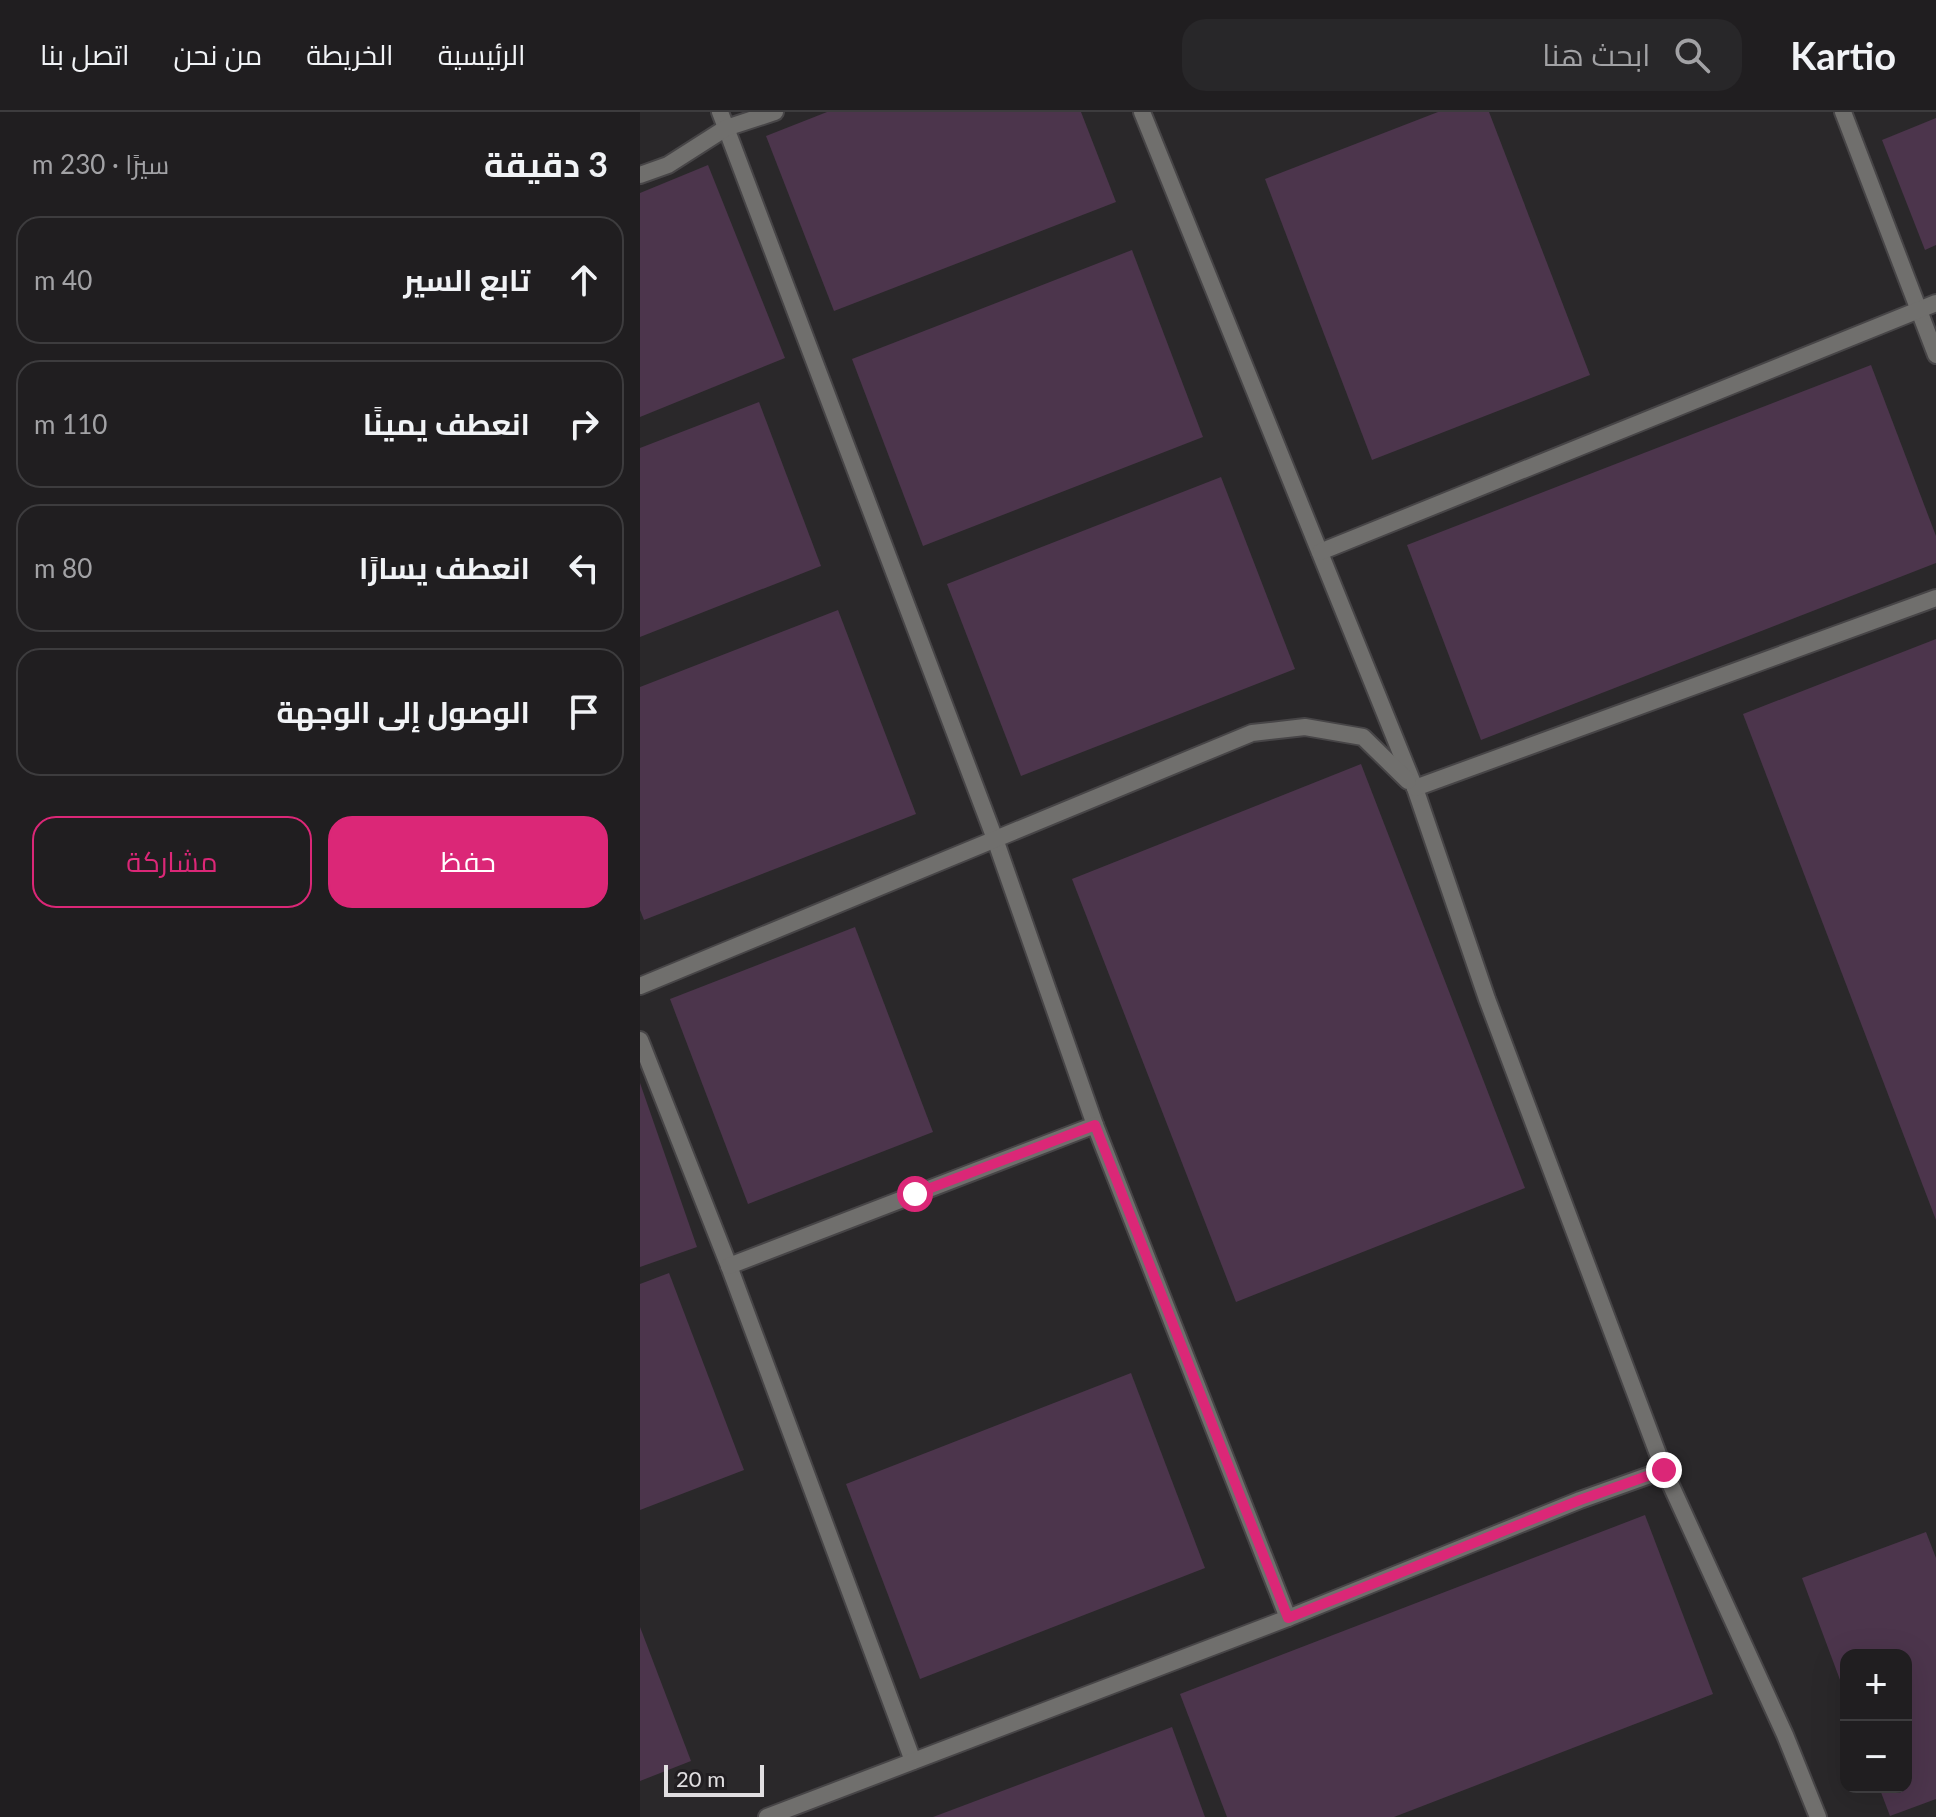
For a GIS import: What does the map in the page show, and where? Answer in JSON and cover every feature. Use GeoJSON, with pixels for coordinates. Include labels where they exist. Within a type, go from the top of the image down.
{"type":"FeatureCollection","features":[{"type":"Feature","properties":{"kind":"lane"},"geometry":{"type":"LineString","coordinates":[[720,112],[995,839],[1095,1125],[1288,1618]]}},
{"type":"Feature","properties":{"kind":"lane"},"geometry":{"type":"LineString","coordinates":[[640,175],[668,165],[726,128],[775,112]]}},
{"type":"Feature","properties":{"kind":"lane"},"geometry":{"type":"LineString","coordinates":[[1142,112],[1415,788],[1487,999],[1664,1470],[1785,1735],[1818,1817]]}},
{"type":"Feature","properties":{"kind":"lane"},"geometry":{"type":"LineString","coordinates":[[1843,112],[1936,355]]}},
{"type":"Feature","properties":{"kind":"lane"},"geometry":{"type":"LineString","coordinates":[[1320,552],[1936,303]]}},
{"type":"Feature","properties":{"kind":"lane"},"geometry":{"type":"LineString","coordinates":[[1415,788],[1936,598]]}},
{"type":"Feature","properties":{"kind":"lane"},"geometry":{"type":"LineString","coordinates":[[640,986],[1252,733],[1305,727],[1363,737],[1415,788]]}},
{"type":"Feature","properties":{"kind":"lane"},"geometry":{"type":"LineString","coordinates":[[640,1040],[729,1266],[913,1761]]}},
{"type":"Feature","properties":{"kind":"lane"},"geometry":{"type":"LineString","coordinates":[[729,1266],[1095,1125]]}},
{"type":"Feature","properties":{"kind":"lane"},"geometry":{"type":"LineString","coordinates":[[767,1817],[1664,1470]]}},
{"type":"Feature","properties":{"kind":"building"},"geometry":{"type":"Polygon","coordinates":[[[827,112],[1081,112],[1116,202],[834,311],[766,136],[827,112]]]}},
{"type":"Feature","properties":{"kind":"building"},"geometry":{"type":"Polygon","coordinates":[[[1438,112],[1489,112],[1590,375],[1372,460],[1265,179],[1438,112]]]}},
{"type":"Feature","properties":{"kind":"building"},"geometry":{"type":"Polygon","coordinates":[[[1936,118],[1936,245],[1925,250],[1882,140],[1936,118]]]}},
{"type":"Feature","properties":{"kind":"building"},"geometry":{"type":"Polygon","coordinates":[[[708,165],[785,358],[640,417],[640,193],[708,165]]]}},
{"type":"Feature","properties":{"kind":"building"},"geometry":{"type":"Polygon","coordinates":[[[1132,250],[1203,437],[923,546],[852,359],[1132,250]]]}},
{"type":"Feature","properties":{"kind":"building"},"geometry":{"type":"Polygon","coordinates":[[[1871,365],[1936,536],[1936,563],[1481,740],[1407,545],[1871,365]]]}},
{"type":"Feature","properties":{"kind":"building"},"geometry":{"type":"Polygon","coordinates":[[[759,402],[821,566],[640,637],[640,448],[759,402]]]}},
{"type":"Feature","properties":{"kind":"building"},"geometry":{"type":"Polygon","coordinates":[[[1221,477],[1295,669],[1021,776],[947,584],[1221,477]]]}},
{"type":"Feature","properties":{"kind":"building"},"geometry":{"type":"Polygon","coordinates":[[[838,610],[916,814],[644,920],[640,910],[640,687],[838,610]]]}},
{"type":"Feature","properties":{"kind":"building"},"geometry":{"type":"Polygon","coordinates":[[[1936,639],[1936,1220],[1743,714],[1936,639]]]}},
{"type":"Feature","properties":{"kind":"building"},"geometry":{"type":"Polygon","coordinates":[[[1361,764],[1525,1188],[1236,1302],[1072,879],[1361,764]]]}},
{"type":"Feature","properties":{"kind":"building"},"geometry":{"type":"Polygon","coordinates":[[[855,927],[933,1132],[748,1204],[670,999],[855,927]]]}},
{"type":"Feature","properties":{"kind":"building"},"geometry":{"type":"Polygon","coordinates":[[[640,1083],[697,1247],[640,1267],[640,1083]]]}},
{"type":"Feature","properties":{"kind":"building"},"geometry":{"type":"Polygon","coordinates":[[[669,1273],[744,1470],[640,1510],[640,1284],[669,1273]]]}},
{"type":"Feature","properties":{"kind":"building"},"geometry":{"type":"Polygon","coordinates":[[[1131,1373],[1205,1568],[920,1679],[846,1484],[1131,1373]]]}},
{"type":"Feature","properties":{"kind":"building"},"geometry":{"type":"Polygon","coordinates":[[[1645,1515],[1713,1694],[1394,1817],[1227,1817],[1180,1694],[1645,1515]]]}},
{"type":"Feature","properties":{"kind":"building"},"geometry":{"type":"Polygon","coordinates":[[[1926,1532],[1936,1558],[1936,1799],[1890,1816],[1881,1793],[1912,1793],[1912,1649],[1840,1649],[1840,1680],[1802,1578],[1926,1532]]]}},
{"type":"Feature","properties":{"kind":"building"},"geometry":{"type":"Polygon","coordinates":[[[640,1627],[691,1761],[640,1781],[640,1627]]]}},
{"type":"Feature","properties":{"kind":"building"},"geometry":{"type":"Polygon","coordinates":[[[1172,1727],[1205,1817],[933,1817],[1172,1727]]]}},
{"type":"Feature","properties":{"kind":"route"},"geometry":{"type":"LineString","coordinates":[[915,1194],[1095,1125],[1288,1618],[1580,1500],[1664,1470]]}}]}
